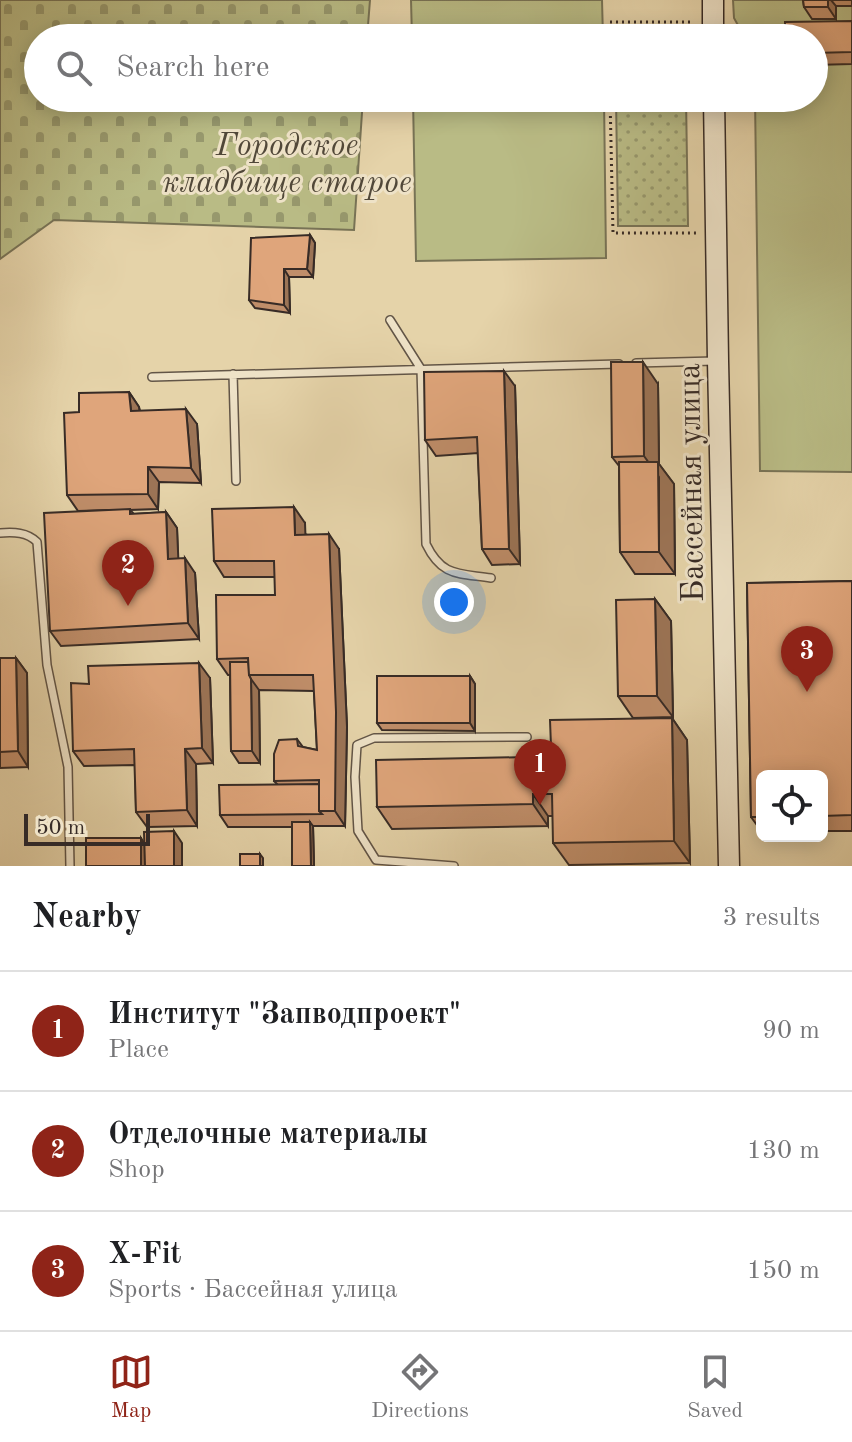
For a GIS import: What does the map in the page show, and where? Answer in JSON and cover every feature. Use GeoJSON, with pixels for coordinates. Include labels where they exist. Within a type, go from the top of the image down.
{"type":"FeatureCollection","features":[{"type":"Feature","properties":{"kind":"street"},"geometry":{"type":"LineString","coordinates":[[713,0],[713,24]]}},
{"type":"Feature","properties":{"kind":"street","name":"Бассейная улица"},"geometry":{"type":"LineString","coordinates":[[714,112],[729,866]]}},
{"type":"Feature","properties":{"kind":"lane"},"geometry":{"type":"LineString","coordinates":[[390,320],[421,369],[426,544],[434,560],[448,571],[491,578]]}},
{"type":"Feature","properties":{"kind":"lane"},"geometry":{"type":"LineString","coordinates":[[152,377],[718,361]]}},
{"type":"Feature","properties":{"kind":"lane"},"geometry":{"type":"LineString","coordinates":[[233,374],[236,481]]}},
{"type":"Feature","properties":{"kind":"lane"},"geometry":{"type":"LineString","coordinates":[[0,533],[31,535],[37,542],[47,665],[68,767],[70,866]]}},
{"type":"Feature","properties":{"kind":"lane"},"geometry":{"type":"LineString","coordinates":[[454,866],[376,860],[358,831],[357,745],[374,738],[527,737]]}},
{"type":"Feature","properties":{"kind":"path"},"geometry":{"type":"LineString","coordinates":[[608,24],[693,22]]}},
{"type":"Feature","properties":{"kind":"path"},"geometry":{"type":"LineString","coordinates":[[610,112],[613,233],[696,233]]}},
{"type":"Feature","properties":{"kind":"green space","name":"Городское кладбище старое"},"geometry":{"type":"Polygon","coordinates":[[[0,0],[370,0],[368,24],[24,24],[24,112],[362,112],[354,230],[54,220],[0,259],[0,0]]]}},
{"type":"Feature","properties":{"kind":"green space"},"geometry":{"type":"Polygon","coordinates":[[[411,0],[602,0],[603,24],[412,24],[411,0]]]}},
{"type":"Feature","properties":{"kind":"green space"},"geometry":{"type":"Polygon","coordinates":[[[733,0],[852,0],[852,472],[760,471],[755,112],[828,112],[828,24],[737,24],[733,0]]]}},
{"type":"Feature","properties":{"kind":"green space"},"geometry":{"type":"Polygon","coordinates":[[[413,112],[604,112],[606,258],[416,261],[413,112]]]}},
{"type":"Feature","properties":{"kind":"green space"},"geometry":{"type":"Polygon","coordinates":[[[616,112],[686,112],[688,226],[618,226],[616,112]]]}},
{"type":"Feature","properties":{"kind":"building"},"geometry":{"type":"Polygon","coordinates":[[[803,0],[828,0],[828,7],[804,7],[803,0]]]}},
{"type":"Feature","properties":{"kind":"building"},"geometry":{"type":"Polygon","coordinates":[[[852,21],[852,52],[828,53],[828,24],[785,22],[852,21]]]}},
{"type":"Feature","properties":{"kind":"building"},"geometry":{"type":"Polygon","coordinates":[[[310,235],[307,269],[284,269],[284,305],[249,300],[251,238],[310,235]]]}},
{"type":"Feature","properties":{"kind":"building"},"geometry":{"type":"Polygon","coordinates":[[[611,362],[643,362],[644,456],[612,457],[611,362]]]}},
{"type":"Feature","properties":{"kind":"building"},"geometry":{"type":"Polygon","coordinates":[[[504,371],[509,549],[482,549],[477,437],[425,440],[424,372],[504,371]]]}},
{"type":"Feature","properties":{"kind":"building"},"geometry":{"type":"Polygon","coordinates":[[[129,392],[131,411],[186,409],[191,468],[148,467],[148,494],[67,495],[64,413],[79,412],[79,393],[129,392]]]}},
{"type":"Feature","properties":{"kind":"building"},"geometry":{"type":"Polygon","coordinates":[[[619,462],[658,462],[659,552],[620,552],[619,462]]]}},
{"type":"Feature","properties":{"kind":"building"},"geometry":{"type":"Polygon","coordinates":[[[294,507],[295,535],[329,534],[336,712],[335,811],[319,811],[319,780],[274,781],[274,754],[279,740],[297,739],[298,746],[317,750],[313,675],[249,675],[248,658],[217,659],[216,595],[275,595],[274,561],[214,561],[212,509],[294,507]]]}},
{"type":"Feature","properties":{"kind":"building"},"geometry":{"type":"Polygon","coordinates":[[[130,509],[130,514],[166,512],[168,559],[185,558],[188,623],[50,631],[44,513],[130,509]]]}},
{"type":"Feature","properties":{"kind":"building"},"geometry":{"type":"Polygon","coordinates":[[[852,581],[852,815],[828,816],[828,770],[756,770],[756,817],[751,817],[747,583],[852,581]]]}},
{"type":"Feature","properties":{"kind":"building"},"geometry":{"type":"Polygon","coordinates":[[[655,599],[657,696],[618,696],[616,600],[655,599]]]}},
{"type":"Feature","properties":{"kind":"building"},"geometry":{"type":"Polygon","coordinates":[[[0,658],[16,658],[18,751],[0,752],[0,658]]]}},
{"type":"Feature","properties":{"kind":"building"},"geometry":{"type":"Polygon","coordinates":[[[230,662],[248,662],[252,751],[231,751],[230,662]]]}},
{"type":"Feature","properties":{"kind":"building"},"geometry":{"type":"Polygon","coordinates":[[[199,663],[202,748],[185,749],[187,810],[136,812],[134,749],[73,751],[71,683],[89,684],[88,666],[199,663]]]}},
{"type":"Feature","properties":{"kind":"building"},"geometry":{"type":"Polygon","coordinates":[[[377,676],[470,676],[470,723],[377,723],[377,676]]]}},
{"type":"Feature","properties":{"kind":"building"},"geometry":{"type":"Polygon","coordinates":[[[672,718],[674,841],[553,843],[552,794],[533,794],[533,804],[377,807],[376,760],[527,757],[528,773],[552,773],[550,720],[672,718]]]}},
{"type":"Feature","properties":{"kind":"building"},"geometry":{"type":"Polygon","coordinates":[[[319,784],[319,811],[322,814],[220,815],[219,785],[319,784]]]}},
{"type":"Feature","properties":{"kind":"building"},"geometry":{"type":"Polygon","coordinates":[[[292,822],[310,822],[311,866],[292,866],[292,822]]]}},
{"type":"Feature","properties":{"kind":"building"},"geometry":{"type":"Polygon","coordinates":[[[174,831],[174,866],[145,866],[144,832],[174,831]]]}},
{"type":"Feature","properties":{"kind":"building"},"geometry":{"type":"Polygon","coordinates":[[[86,838],[141,838],[141,866],[86,866],[86,838]]]}},
{"type":"Feature","properties":{"kind":"building"},"geometry":{"type":"Polygon","coordinates":[[[240,854],[260,854],[260,866],[240,866],[240,854]]]}},
{"type":"Feature","properties":{"kind":"place","name":"Отделочные материалы"},"geometry":{"type":"Point","coordinates":[128,606]}},
{"type":"Feature","properties":{"kind":"place","name":"X-Fit"},"geometry":{"type":"Point","coordinates":[807,692]}},
{"type":"Feature","properties":{"kind":"place","name":"Институт \"Запводпроект\""},"geometry":{"type":"Point","coordinates":[540,805]}}]}
